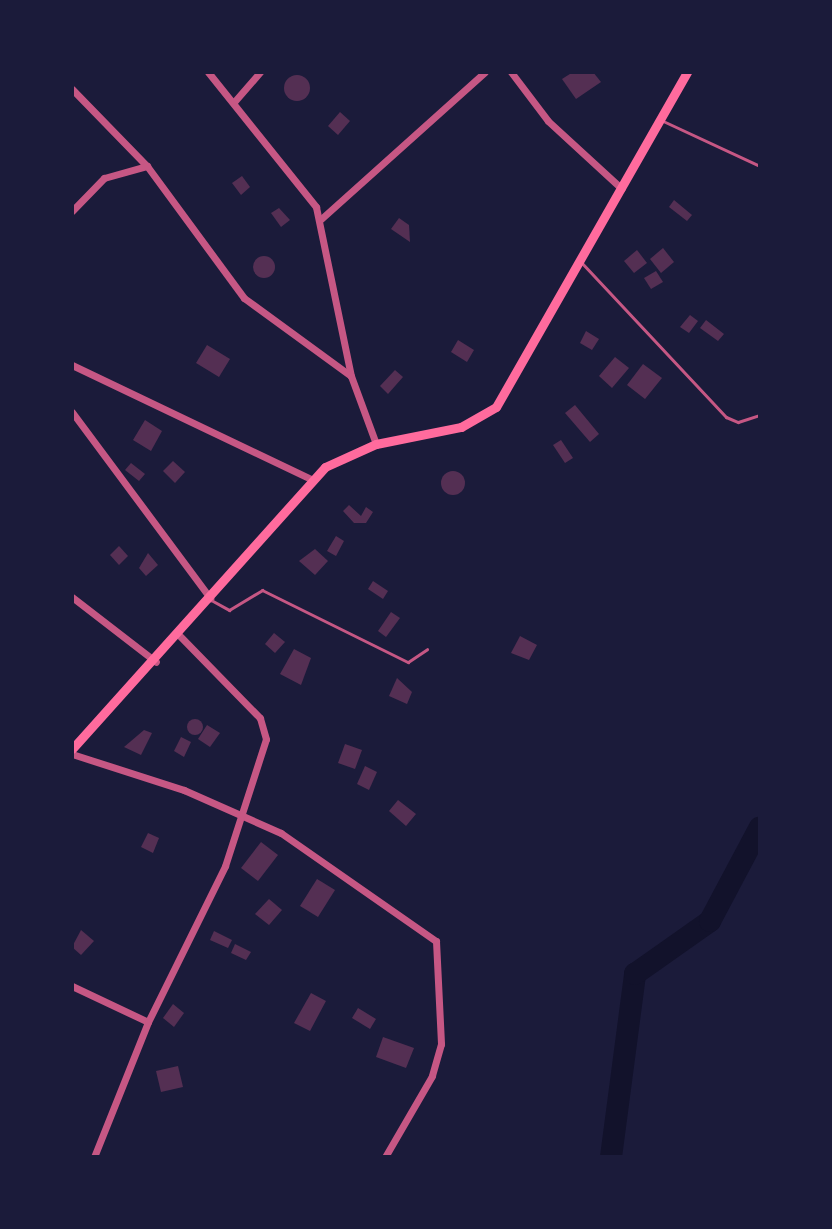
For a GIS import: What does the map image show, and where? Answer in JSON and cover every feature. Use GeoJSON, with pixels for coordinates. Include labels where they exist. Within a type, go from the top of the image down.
{"type":"FeatureCollection","features":[{"type":"Feature","properties":{"kind":"main road"},"geometry":{"type":"LineString","coordinates":[[72,752],[180,636],[311,479],[376,444],[447,431],[496,407],[578,258],[663,121],[687,72]]}},
{"type":"Feature","properties":{"kind":"street"},"geometry":{"type":"LineString","coordinates":[[208,72],[295,174],[321,219],[328,292],[351,376],[376,444]]}},
{"type":"Feature","properties":{"kind":"street"},"geometry":{"type":"LineString","coordinates":[[234,102],[260,72]]}},
{"type":"Feature","properties":{"kind":"street"},"geometry":{"type":"LineString","coordinates":[[321,219],[474,75],[485,72]]}},
{"type":"Feature","properties":{"kind":"street"},"geometry":{"type":"LineString","coordinates":[[511,72],[548,121],[622,189]]}},
{"type":"Feature","properties":{"kind":"street"},"geometry":{"type":"LineString","coordinates":[[72,89],[147,166],[244,298],[351,376]]}},
{"type":"Feature","properties":{"kind":"street"},"geometry":{"type":"LineString","coordinates":[[72,211],[104,178],[147,166]]}},
{"type":"Feature","properties":{"kind":"street"},"geometry":{"type":"LineString","coordinates":[[72,365],[311,479]]}},
{"type":"Feature","properties":{"kind":"street"},"geometry":{"type":"LineString","coordinates":[[72,412],[211,600]]}},
{"type":"Feature","properties":{"kind":"street"},"geometry":{"type":"LineString","coordinates":[[72,597],[156,662]]}},
{"type":"Feature","properties":{"kind":"street"},"geometry":{"type":"LineString","coordinates":[[94,1157],[148,1022],[246,815],[266,727],[180,636]]}},
{"type":"Feature","properties":{"kind":"street"},"geometry":{"type":"LineString","coordinates":[[72,752],[246,815],[436,941],[441,1044],[432,1076],[385,1157]]}},
{"type":"Feature","properties":{"kind":"street"},"geometry":{"type":"LineString","coordinates":[[72,986],[148,1022]]}},
{"type":"Feature","properties":{"kind":"lane"},"geometry":{"type":"LineString","coordinates":[[663,121],[760,166]]}},
{"type":"Feature","properties":{"kind":"lane"},"geometry":{"type":"LineString","coordinates":[[578,258],[726,417],[738,422],[760,415]]}},
{"type":"Feature","properties":{"kind":"lane"},"geometry":{"type":"LineString","coordinates":[[211,600],[229,610],[262,590],[408,662],[427,649]]}},
{"type":"Feature","properties":{"kind":"building"},"geometry":{"type":"Polygon","coordinates":[[[573,72],[593,72],[601,82],[576,99],[562,79],[573,72]]]}},
{"type":"Feature","properties":{"kind":"building"},"geometry":{"type":"Polygon","coordinates":[[[297,75],[306,79],[310,88],[306,97],[297,101],[288,97],[284,88],[288,79],[297,75]]]}},
{"type":"Feature","properties":{"kind":"building"},"geometry":{"type":"Polygon","coordinates":[[[340,112],[350,121],[338,135],[328,126],[340,112]]]}},
{"type":"Feature","properties":{"kind":"building"},"geometry":{"type":"Polygon","coordinates":[[[242,176],[250,187],[241,195],[232,183],[242,176]]]}},
{"type":"Feature","properties":{"kind":"building"},"geometry":{"type":"Polygon","coordinates":[[[674,200],[692,215],[687,221],[669,207],[674,200]]]}},
{"type":"Feature","properties":{"kind":"building"},"geometry":{"type":"Polygon","coordinates":[[[279,208],[290,220],[281,227],[271,213],[279,208]]]}},
{"type":"Feature","properties":{"kind":"building"},"geometry":{"type":"Polygon","coordinates":[[[399,218],[409,225],[410,242],[391,229],[399,218]]]}},
{"type":"Feature","properties":{"kind":"building"},"geometry":{"type":"Polygon","coordinates":[[[663,248],[674,262],[661,273],[650,259],[663,248]]]}},
{"type":"Feature","properties":{"kind":"building"},"geometry":{"type":"Polygon","coordinates":[[[637,250],[647,263],[634,273],[624,261],[637,250]]]}},
{"type":"Feature","properties":{"kind":"building"},"geometry":{"type":"Polygon","coordinates":[[[264,256],[272,259],[275,267],[272,275],[264,278],[256,275],[253,267],[256,259],[264,256]]]}},
{"type":"Feature","properties":{"kind":"building"},"geometry":{"type":"Polygon","coordinates":[[[656,271],[663,282],[651,289],[644,278],[656,271]]]}},
{"type":"Feature","properties":{"kind":"building"},"geometry":{"type":"Polygon","coordinates":[[[690,315],[698,321],[689,333],[680,327],[690,315]]]}},
{"type":"Feature","properties":{"kind":"building"},"geometry":{"type":"Polygon","coordinates":[[[706,320],[724,334],[718,341],[700,328],[706,320]]]}},
{"type":"Feature","properties":{"kind":"building"},"geometry":{"type":"Polygon","coordinates":[[[586,331],[599,339],[592,350],[580,343],[586,331]]]}},
{"type":"Feature","properties":{"kind":"building"},"geometry":{"type":"Polygon","coordinates":[[[458,340],[474,350],[467,362],[451,352],[458,340]]]}},
{"type":"Feature","properties":{"kind":"building"},"geometry":{"type":"Polygon","coordinates":[[[207,345],[230,359],[219,377],[196,363],[207,345]]]}},
{"type":"Feature","properties":{"kind":"building"},"geometry":{"type":"Polygon","coordinates":[[[615,357],[629,368],[612,388],[599,376],[615,357]]]}},
{"type":"Feature","properties":{"kind":"building"},"geometry":{"type":"Polygon","coordinates":[[[643,364],[662,378],[645,399],[627,385],[643,364]]]}},
{"type":"Feature","properties":{"kind":"building"},"geometry":{"type":"Polygon","coordinates":[[[395,370],[403,377],[388,394],[380,386],[395,370]]]}},
{"type":"Feature","properties":{"kind":"building"},"geometry":{"type":"Polygon","coordinates":[[[575,405],[599,434],[590,442],[565,413],[575,405]]]}},
{"type":"Feature","properties":{"kind":"building"},"geometry":{"type":"Polygon","coordinates":[[[145,420],[162,431],[151,451],[133,440],[145,420]]]}},
{"type":"Feature","properties":{"kind":"building"},"geometry":{"type":"Polygon","coordinates":[[[561,440],[573,458],[565,463],[553,445],[561,440]]]}},
{"type":"Feature","properties":{"kind":"building"},"geometry":{"type":"Polygon","coordinates":[[[173,461],[185,472],[175,483],[163,471],[173,461]]]}},
{"type":"Feature","properties":{"kind":"building"},"geometry":{"type":"Polygon","coordinates":[[[131,463],[145,474],[139,481],[125,470],[131,463]]]}},
{"type":"Feature","properties":{"kind":"building"},"geometry":{"type":"Polygon","coordinates":[[[453,471],[462,474],[465,483],[462,492],[453,495],[444,492],[441,483],[444,474],[453,471]]]}},
{"type":"Feature","properties":{"kind":"building"},"geometry":{"type":"Polygon","coordinates":[[[349,505],[361,516],[366,507],[373,512],[366,523],[354,523],[343,511],[349,505]]]}},
{"type":"Feature","properties":{"kind":"building"},"geometry":{"type":"Polygon","coordinates":[[[336,536],[344,541],[336,556],[327,551],[336,536]]]}},
{"type":"Feature","properties":{"kind":"building"},"geometry":{"type":"Polygon","coordinates":[[[119,546],[128,556],[119,565],[110,555],[119,546]]]}},
{"type":"Feature","properties":{"kind":"building"},"geometry":{"type":"Polygon","coordinates":[[[315,549],[328,561],[315,575],[299,561],[315,549]]]}},
{"type":"Feature","properties":{"kind":"building"},"geometry":{"type":"Polygon","coordinates":[[[148,553],[158,565],[146,576],[139,568],[148,553]]]}},
{"type":"Feature","properties":{"kind":"building"},"geometry":{"type":"Polygon","coordinates":[[[373,581],[388,591],[383,599],[368,589],[373,581]]]}},
{"type":"Feature","properties":{"kind":"building"},"geometry":{"type":"Polygon","coordinates":[[[391,612],[400,618],[386,637],[378,631],[391,612]]]}},
{"type":"Feature","properties":{"kind":"building"},"geometry":{"type":"Polygon","coordinates":[[[274,633],[285,642],[275,653],[265,644],[274,633]]]}},
{"type":"Feature","properties":{"kind":"building"},"geometry":{"type":"Polygon","coordinates":[[[520,636],[537,645],[529,660],[511,653],[520,636]]]}},
{"type":"Feature","properties":{"kind":"building"},"geometry":{"type":"Polygon","coordinates":[[[294,649],[311,658],[301,685],[280,674],[294,649]]]}},
{"type":"Feature","properties":{"kind":"building"},"geometry":{"type":"Polygon","coordinates":[[[397,678],[412,692],[407,704],[389,696],[397,678]]]}},
{"type":"Feature","properties":{"kind":"building"},"geometry":{"type":"Polygon","coordinates":[[[195,719],[201,721],[201,733],[195,735],[189,733],[187,727],[189,721],[195,719]]]}},
{"type":"Feature","properties":{"kind":"building"},"geometry":{"type":"Polygon","coordinates":[[[207,725],[220,733],[210,747],[198,739],[207,725]]]}},
{"type":"Feature","properties":{"kind":"building"},"geometry":{"type":"Polygon","coordinates":[[[144,730],[152,733],[141,755],[124,747],[144,730]]]}},
{"type":"Feature","properties":{"kind":"building"},"geometry":{"type":"Polygon","coordinates":[[[181,737],[191,742],[184,757],[174,751],[181,737]]]}},
{"type":"Feature","properties":{"kind":"building"},"geometry":{"type":"Polygon","coordinates":[[[345,744],[362,750],[355,769],[338,763],[345,744]]]}},
{"type":"Feature","properties":{"kind":"building"},"geometry":{"type":"Polygon","coordinates":[[[365,766],[377,772],[369,790],[357,784],[365,766]]]}},
{"type":"Feature","properties":{"kind":"building"},"geometry":{"type":"Polygon","coordinates":[[[398,800],[416,814],[406,826],[389,811],[398,800]]]}},
{"type":"Feature","properties":{"kind":"building"},"geometry":{"type":"Polygon","coordinates":[[[148,833],[159,838],[153,853],[141,847],[148,833]]]}},
{"type":"Feature","properties":{"kind":"building"},"geometry":{"type":"Polygon","coordinates":[[[261,842],[278,855],[258,881],[241,868],[261,842]]]}},
{"type":"Feature","properties":{"kind":"building"},"geometry":{"type":"Polygon","coordinates":[[[317,879],[335,890],[318,917],[300,906],[317,879]]]}},
{"type":"Feature","properties":{"kind":"building"},"geometry":{"type":"Polygon","coordinates":[[[269,899],[282,910],[269,925],[255,914],[269,899]]]}},
{"type":"Feature","properties":{"kind":"building"},"geometry":{"type":"Polygon","coordinates":[[[81,930],[94,941],[81,955],[72,947],[81,930]]]}},
{"type":"Feature","properties":{"kind":"building"},"geometry":{"type":"Polygon","coordinates":[[[214,931],[232,940],[228,948],[210,940],[214,931]]]}},
{"type":"Feature","properties":{"kind":"building"},"geometry":{"type":"Polygon","coordinates":[[[235,944],[251,952],[246,960],[231,953],[235,944]]]}},
{"type":"Feature","properties":{"kind":"building"},"geometry":{"type":"Polygon","coordinates":[[[311,993],[326,1001],[310,1031],[294,1023],[311,993]]]}},
{"type":"Feature","properties":{"kind":"building"},"geometry":{"type":"Polygon","coordinates":[[[173,1004],[184,1013],[174,1027],[163,1018],[173,1004]]]}},
{"type":"Feature","properties":{"kind":"building"},"geometry":{"type":"Polygon","coordinates":[[[358,1008],[376,1019],[370,1029],[352,1018],[358,1008]]]}},
{"type":"Feature","properties":{"kind":"building"},"geometry":{"type":"Polygon","coordinates":[[[383,1037],[414,1048],[406,1068],[376,1057],[383,1037]]]}},
{"type":"Feature","properties":{"kind":"building"},"geometry":{"type":"Polygon","coordinates":[[[178,1066],[183,1087],[161,1092],[156,1071],[178,1066]]]}},
{"type":"Feature","properties":{"kind":"waterway"},"geometry":{"type":"LineString","coordinates":[[611,1157],[635,974],[710,921],[760,827]]}}]}
